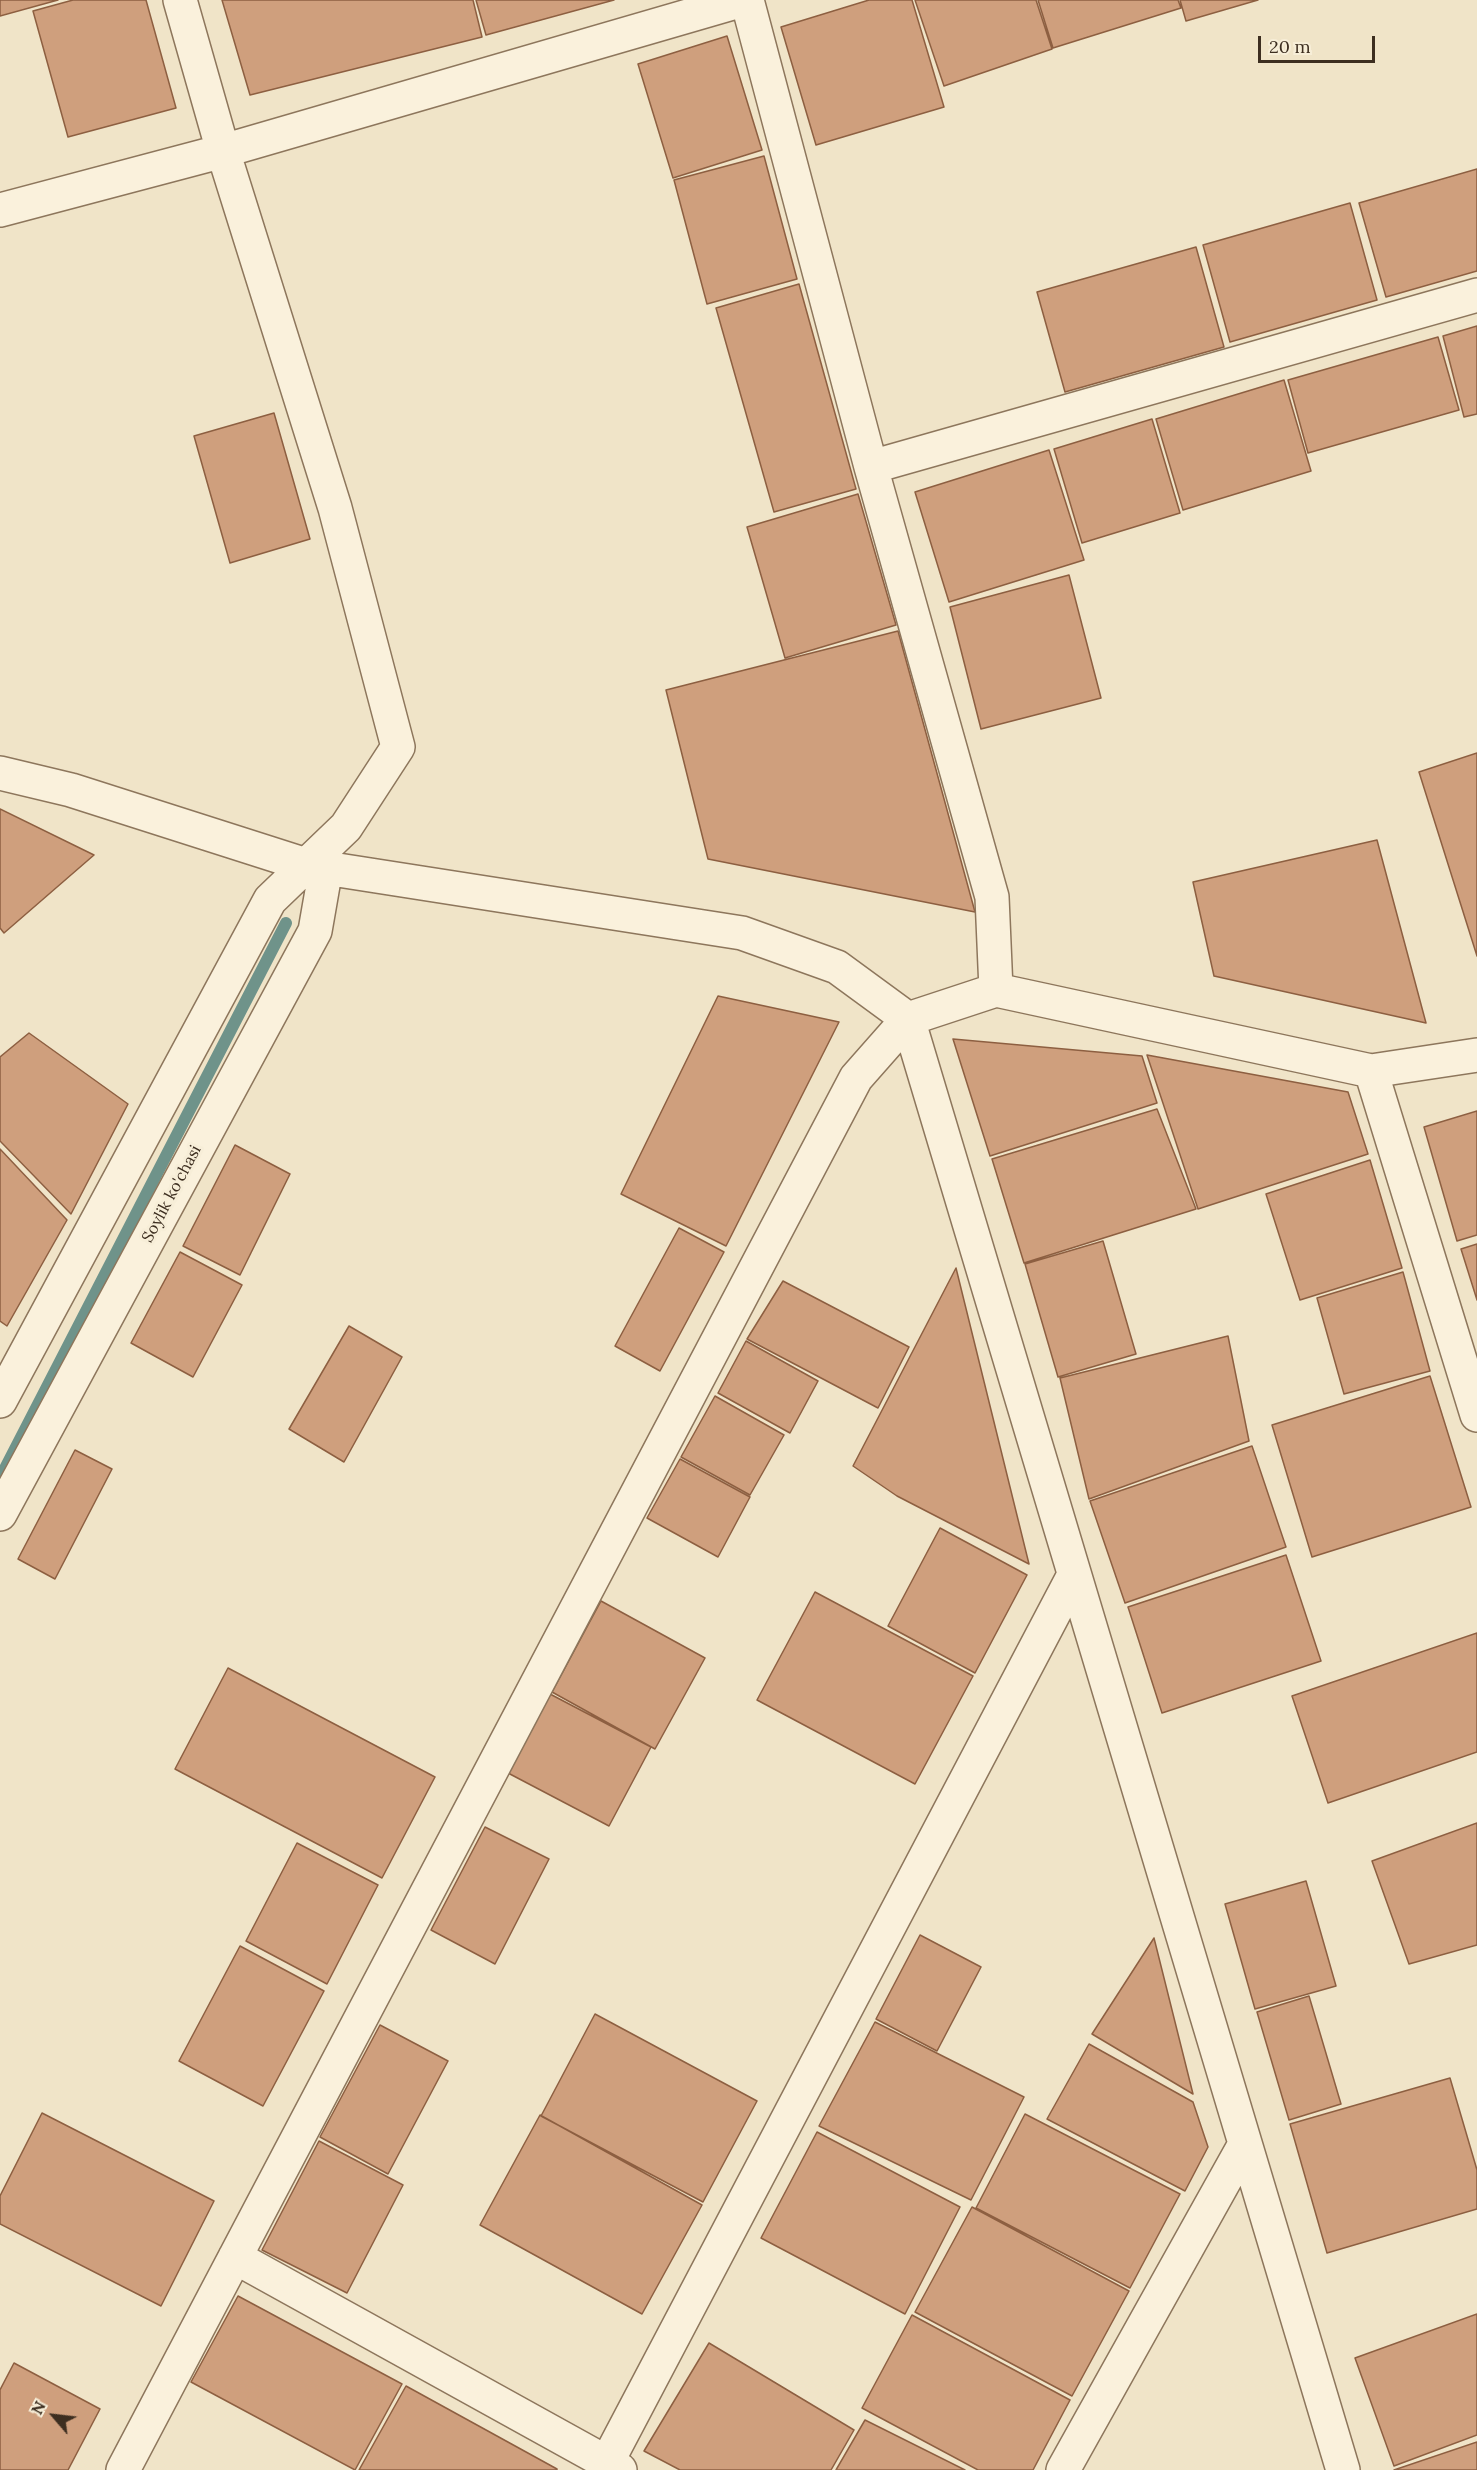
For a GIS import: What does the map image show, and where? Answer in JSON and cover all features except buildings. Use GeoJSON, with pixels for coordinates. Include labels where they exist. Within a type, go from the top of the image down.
{"type":"FeatureCollection","features":[{"type":"Feature","properties":{"kind":"street"},"geometry":{"type":"LineString","coordinates":[[0,1401],[270,900],[316,867],[346,827],[398,747],[335,508],[223,151],[180,0]]}},
{"type":"Feature","properties":{"kind":"street"},"geometry":{"type":"LineString","coordinates":[[0,210],[223,151],[745,0],[871,467],[992,897],[996,990]]}},
{"type":"Feature","properties":{"kind":"street"},"geometry":{"type":"LineString","coordinates":[[871,467],[1477,295]]}},
{"type":"Feature","properties":{"kind":"street"},"geometry":{"type":"LineString","coordinates":[[0,773],[71,790],[316,867],[742,933],[837,967],[908,1019],[1343,2470]]}},
{"type":"Feature","properties":{"kind":"street","name":"Soylik ko'chasi"},"geometry":{"type":"LineString","coordinates":[[0,1514],[11,1467],[315,931],[316,867]]}},
{"type":"Feature","properties":{"kind":"street"},"geometry":{"type":"LineString","coordinates":[[123,2470],[856,1078],[908,1019],[996,990],[1371,1071],[1477,1055]]}},
{"type":"Feature","properties":{"kind":"street"},"geometry":{"type":"LineString","coordinates":[[1371,1071],[1477,1415]]}},
{"type":"Feature","properties":{"kind":"street"},"geometry":{"type":"LineString","coordinates":[[235,2257],[610,2468],[1074,1575]]}},
{"type":"Feature","properties":{"kind":"street"},"geometry":{"type":"LineString","coordinates":[[1063,2470],[1245,2144]]}},
{"type":"Feature","properties":{"kind":"waterway"},"geometry":{"type":"LineString","coordinates":[[0,1478],[286,923]]}}]}
